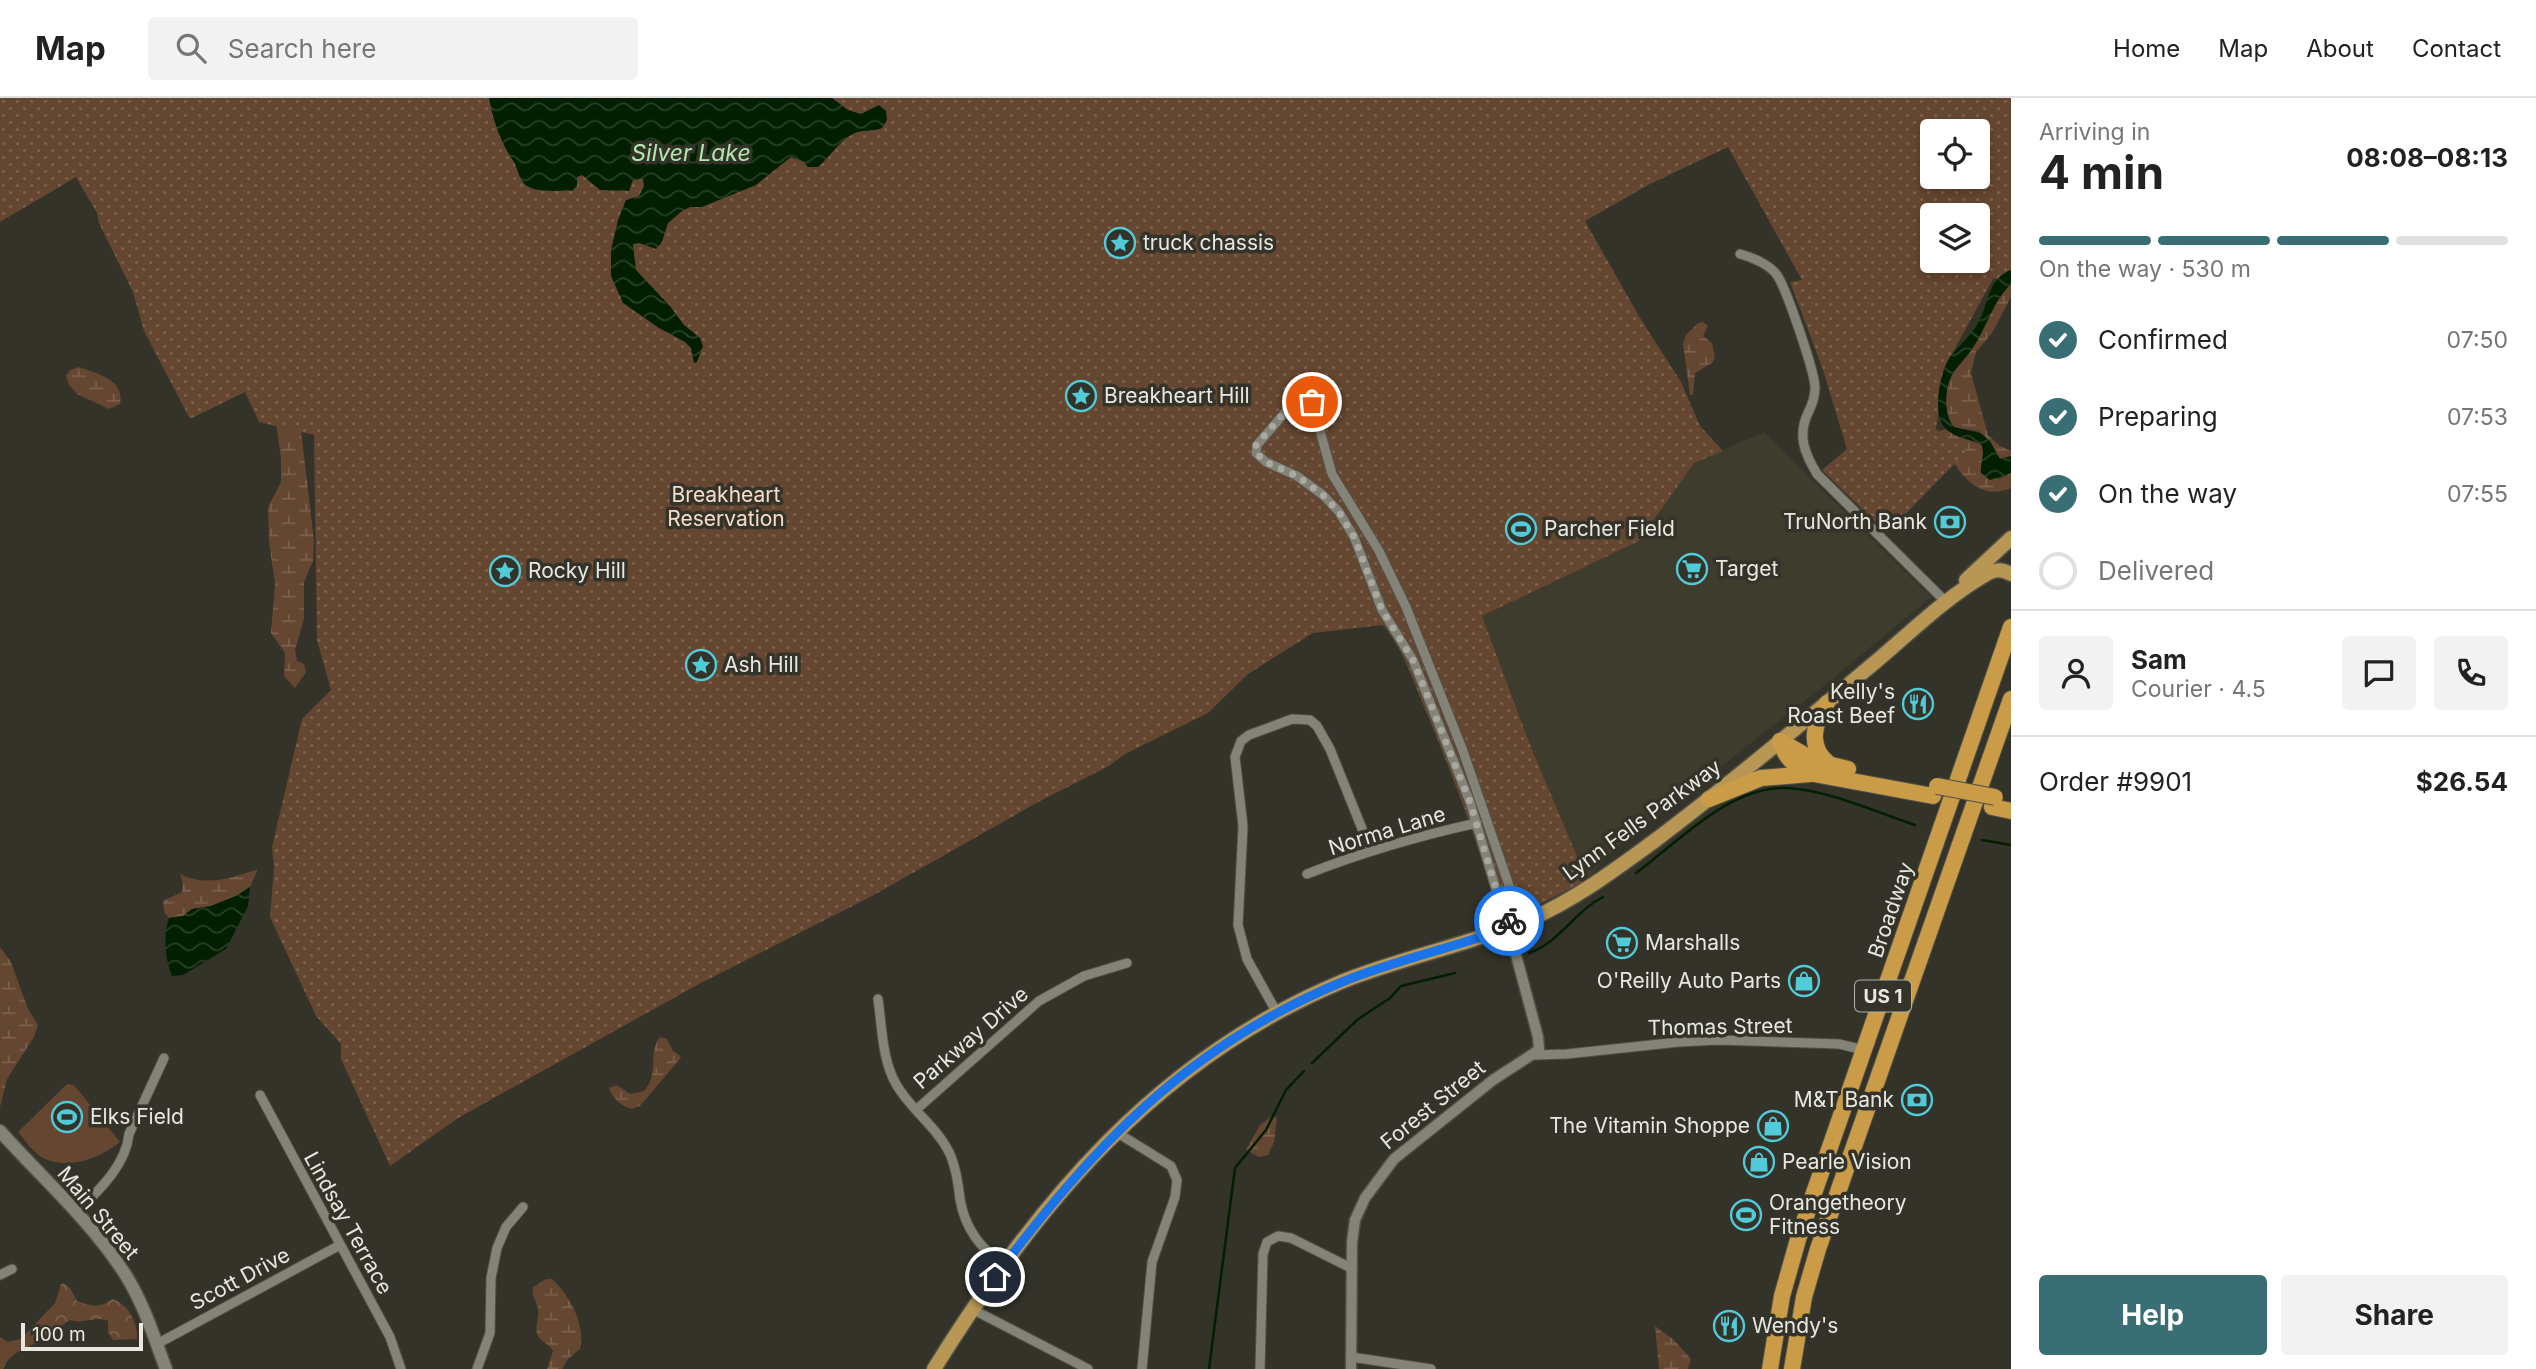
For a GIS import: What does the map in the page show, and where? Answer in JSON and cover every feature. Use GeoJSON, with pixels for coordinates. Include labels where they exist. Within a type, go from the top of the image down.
{"type":"FeatureCollection","features":[{"type":"Feature","properties":{"kind":"highway","name":"Broadway"},"geometry":{"type":"LineString","coordinates":[[1770,1369],[1789,1270],[2011,627]]}},
{"type":"Feature","properties":{"kind":"highway","name":"Broadway"},"geometry":{"type":"LineString","coordinates":[[1792,1369],[1804,1297],[1818,1250],[2011,699]]}},
{"type":"Feature","properties":{"kind":"highway"},"geometry":{"type":"LineString","coordinates":[[1827,703],[1817,720],[1814,739],[1819,754],[1833,766]]}},
{"type":"Feature","properties":{"kind":"highway"},"geometry":{"type":"LineString","coordinates":[[1999,735],[2011,718]]}},
{"type":"Feature","properties":{"kind":"highway"},"geometry":{"type":"LineString","coordinates":[[1780,741],[1815,761],[1935,791]]}},
{"type":"Feature","properties":{"kind":"highway"},"geometry":{"type":"LineString","coordinates":[[1780,741],[1792,763],[1814,774]]}},
{"type":"Feature","properties":{"kind":"highway"},"geometry":{"type":"LineString","coordinates":[[1709,799],[1761,778],[1814,774],[1999,802],[2011,811]]}},
{"type":"Feature","properties":{"kind":"main road","name":"Lynn Fells Parkway"},"geometry":{"type":"LineString","coordinates":[[1946,602],[1982,563],[2011,538]]}},
{"type":"Feature","properties":{"kind":"main road","name":"Lynn Fells Parkway"},"geometry":{"type":"LineString","coordinates":[[934,1369],[1003,1265],[1055,1199],[1115,1132],[1188,1069],[1277,1013],[1356,976],[1513,926],[1559,905],[1608,876],[1709,799],[1946,602],[1991,572],[2001,570],[2011,574]]}},
{"type":"Feature","properties":{"kind":"main road","name":"Main Street"},"geometry":{"type":"LineString","coordinates":[[0,1131],[108,1250],[140,1302],[166,1369]]}},
{"type":"Feature","properties":{"kind":"street"},"geometry":{"type":"LineString","coordinates":[[1740,254],[1749,256],[1773,270],[1785,290],[1815,382],[1814,400],[1803,425],[1802,440],[1816,474],[1946,602]]}},
{"type":"Feature","properties":{"kind":"street"},"geometry":{"type":"LineString","coordinates":[[1513,926],[1502,909],[1477,823],[1413,660],[1382,610],[1354,537],[1331,504],[1297,476],[1266,462],[1256,453],[1256,445],[1294,402],[1312,402],[1332,474],[1379,551],[1411,619],[1487,815],[1515,903],[1517,913],[1513,926],[1516,955],[1540,1045],[1535,1055]]}},
{"type":"Feature","properties":{"kind":"street"},"geometry":{"type":"LineString","coordinates":[[1331,504],[1344,495]]}},
{"type":"Feature","properties":{"kind":"street"},"geometry":{"type":"LineString","coordinates":[[1371,579],[1389,572]]}},
{"type":"Feature","properties":{"kind":"street"},"geometry":{"type":"LineString","coordinates":[[1277,1013],[1248,960],[1237,925],[1243,826],[1235,757],[1241,741],[1249,735],[1292,719],[1310,720],[1317,726],[1330,749],[1371,851]]}},
{"type":"Feature","properties":{"kind":"street","name":"Norma Lane"},"geometry":{"type":"LineString","coordinates":[[1307,874],[1416,837],[1477,823]]}},
{"type":"Feature","properties":{"kind":"street","name":"Parkway Drive"},"geometry":{"type":"LineString","coordinates":[[917,1109],[1039,1001],[1084,976],[1127,963]]}},
{"type":"Feature","properties":{"kind":"street"},"geometry":{"type":"LineString","coordinates":[[878,999],[892,1076],[938,1134],[949,1153],[956,1172],[965,1218],[973,1237],[1003,1265]]}},
{"type":"Feature","properties":{"kind":"street","name":"Thomas Street"},"geometry":{"type":"LineString","coordinates":[[1535,1055],[1719,1040],[1839,1044],[1864,1051]]}},
{"type":"Feature","properties":{"kind":"street","name":"Forest Street"},"geometry":{"type":"LineString","coordinates":[[1351,1369],[1353,1232],[1358,1212],[1370,1189],[1387,1166],[1493,1080],[1535,1055]]}},
{"type":"Feature","properties":{"kind":"street"},"geometry":{"type":"LineString","coordinates":[[76,1213],[106,1181],[128,1146],[129,1134],[164,1058]]}},
{"type":"Feature","properties":{"kind":"street","name":"Lindsay Terrace"},"geometry":{"type":"LineString","coordinates":[[260,1095],[396,1348],[401,1369]]}},
{"type":"Feature","properties":{"kind":"street"},"geometry":{"type":"LineString","coordinates":[[1115,1132],[1171,1166],[1177,1180],[1175,1196],[1153,1262],[1142,1369]]}},
{"type":"Feature","properties":{"kind":"street"},"geometry":{"type":"LineString","coordinates":[[477,1369],[490,1333],[491,1278],[497,1248],[506,1227],[523,1207]]}},
{"type":"Feature","properties":{"kind":"street"},"geometry":{"type":"LineString","coordinates":[[1260,1369],[1263,1254],[1267,1242],[1278,1236],[1291,1238],[1351,1268]]}},
{"type":"Feature","properties":{"kind":"street","name":"Scott Drive"},"geometry":{"type":"LineString","coordinates":[[157,1344],[341,1245]]}},
{"type":"Feature","properties":{"kind":"street"},"geometry":{"type":"LineString","coordinates":[[0,1275],[12,1269]]}},
{"type":"Feature","properties":{"kind":"street"},"geometry":{"type":"LineString","coordinates":[[972,1309],[1088,1369]]}},
{"type":"Feature","properties":{"kind":"street"},"geometry":{"type":"LineString","coordinates":[[1351,1357],[1431,1369]]}},
{"type":"Feature","properties":{"kind":"shaded area"},"geometry":{"type":"Polygon","coordinates":[[[1764,432],[1931,597],[1825,685],[1606,857],[1587,880],[1531,747],[1482,616],[1639,541],[1694,463],[1764,432]]]}},
{"type":"Feature","properties":{"kind":"green space","name":"Breakheart Reservation"},"geometry":{"type":"Polygon","coordinates":[[[0,98],[2011,98],[2011,277],[1993,279],[1944,368],[1936,429],[1967,451],[1887,533],[1822,470],[1847,449],[1822,367],[1790,282],[1802,280],[1728,147],[1650,184],[1585,221],[1640,318],[1681,382],[1700,426],[1723,451],[1694,463],[1639,541],[1482,616],[1531,747],[1587,880],[1536,906],[1492,919],[1496,908],[1465,811],[1408,669],[1391,635],[1383,625],[1313,633],[1248,674],[1208,713],[1125,754],[1109,766],[1040,801],[872,896],[699,984],[458,1118],[390,1166],[341,1059],[341,1044],[316,1016],[270,917],[274,868],[272,847],[302,719],[331,690],[317,640],[314,435],[259,422],[245,392],[190,419],[144,331],[133,292],[99,223],[97,213],[76,177],[0,222],[0,98]]]}},
{"type":"Feature","properties":{"kind":"green space"},"geometry":{"type":"Polygon","coordinates":[[[2011,284],[2011,297],[1992,333],[1976,352],[1971,373],[1988,435],[2000,446],[2011,451],[2011,456],[2000,459],[1980,433],[1953,426],[1947,413],[1946,396],[1952,376],[1972,349],[1994,307],[2011,284]]]}},
{"type":"Feature","properties":{"kind":"green space"},"geometry":{"type":"Polygon","coordinates":[[[1703,322],[1708,326],[1703,336],[1712,343],[1715,358],[1712,363],[1695,373],[1693,395],[1690,395],[1683,344],[1686,335],[1698,323],[1703,322]]]}},
{"type":"Feature","properties":{"kind":"green space"},"geometry":{"type":"Polygon","coordinates":[[[79,367],[114,383],[120,396],[120,404],[109,409],[77,394],[69,385],[66,376],[70,370],[79,367]]]}},
{"type":"Feature","properties":{"kind":"green space"},"geometry":{"type":"Polygon","coordinates":[[[299,413],[314,541],[313,561],[304,582],[304,619],[295,650],[297,661],[304,664],[306,672],[295,688],[284,676],[285,653],[271,633],[275,584],[269,542],[268,507],[281,482],[275,415],[299,413]]]}},
{"type":"Feature","properties":{"kind":"green space"},"geometry":{"type":"Polygon","coordinates":[[[1945,429],[1981,444],[1981,473],[1999,479],[2011,473],[2011,488],[1997,492],[1984,490],[1964,477],[1935,433],[1945,429]]]}},
{"type":"Feature","properties":{"kind":"green space"},"geometry":{"type":"Polygon","coordinates":[[[258,869],[250,887],[236,896],[211,906],[192,909],[183,916],[169,918],[164,912],[163,901],[182,892],[180,874],[209,881],[258,869]]]}},
{"type":"Feature","properties":{"kind":"green space"},"geometry":{"type":"Polygon","coordinates":[[[0,947],[11,962],[28,1009],[38,1025],[34,1037],[7,1079],[0,1107],[0,947]]]}},
{"type":"Feature","properties":{"kind":"green space"},"geometry":{"type":"Polygon","coordinates":[[[660,1037],[667,1039],[673,1051],[681,1056],[679,1060],[640,1106],[632,1109],[625,1106],[615,1099],[609,1088],[617,1085],[630,1094],[644,1091],[649,1084],[654,1050],[660,1037]]]}},
{"type":"Feature","properties":{"kind":"green space","name":"Elks Field"},"geometry":{"type":"Polygon","coordinates":[[[67,1084],[74,1085],[120,1142],[93,1158],[61,1163],[41,1157],[18,1132],[67,1084]]]}},
{"type":"Feature","properties":{"kind":"green space"},"geometry":{"type":"Polygon","coordinates":[[[1272,1116],[1277,1118],[1274,1142],[1268,1155],[1259,1157],[1246,1150],[1260,1125],[1272,1116]]]}},
{"type":"Feature","properties":{"kind":"green space"},"geometry":{"type":"Polygon","coordinates":[[[546,1279],[552,1279],[565,1294],[575,1311],[581,1330],[580,1349],[568,1359],[562,1369],[547,1369],[553,1351],[537,1334],[538,1310],[533,1287],[546,1279]]]}},
{"type":"Feature","properties":{"kind":"green space"},"geometry":{"type":"Polygon","coordinates":[[[63,1283],[70,1288],[77,1301],[95,1306],[112,1299],[118,1301],[134,1320],[137,1339],[113,1340],[108,1332],[108,1321],[103,1319],[71,1320],[47,1338],[12,1356],[3,1369],[0,1369],[0,1337],[8,1342],[21,1339],[55,1303],[63,1283]]]}},
{"type":"Feature","properties":{"kind":"green space"},"geometry":{"type":"Polygon","coordinates":[[[1655,1326],[1674,1340],[1691,1359],[1688,1369],[1659,1369],[1655,1326]]]}},
{"type":"Feature","properties":{"kind":"water","name":"Silver Lake"},"geometry":{"type":"Polygon","coordinates":[[[489,98],[832,98],[848,110],[861,114],[879,105],[886,110],[887,120],[882,128],[848,137],[818,167],[808,167],[804,162],[791,157],[756,185],[702,207],[690,207],[682,211],[668,223],[662,242],[656,249],[639,243],[633,244],[636,270],[684,325],[700,338],[703,346],[697,362],[694,363],[691,348],[685,342],[623,303],[611,276],[611,250],[618,220],[626,200],[639,196],[644,186],[643,179],[633,180],[629,191],[600,190],[582,175],[577,177],[577,186],[572,191],[544,191],[525,185],[501,138],[489,98]]]}},
{"type":"Feature","properties":{"kind":"water"},"geometry":{"type":"Polygon","coordinates":[[[2011,270],[2011,284],[1999,299],[1972,349],[1952,375],[1946,396],[1947,412],[1954,427],[1980,433],[1990,441],[2000,459],[2011,456],[2011,473],[1990,480],[1981,473],[1981,444],[1953,434],[1941,423],[1939,394],[1943,373],[1950,357],[1975,328],[1997,279],[2011,270]]]}},
{"type":"Feature","properties":{"kind":"water"},"geometry":{"type":"Polygon","coordinates":[[[250,887],[248,906],[226,949],[183,975],[172,976],[166,947],[169,918],[183,916],[192,909],[211,906],[250,887]]]}},
{"type":"Feature","properties":{"kind":"waterway"},"geometry":{"type":"LineString","coordinates":[[1636,873],[1726,805],[1766,790],[1787,788],[1819,793],[1915,825]]}},
{"type":"Feature","properties":{"kind":"waterway"},"geometry":{"type":"LineString","coordinates":[[1982,840],[2011,845]]}},
{"type":"Feature","properties":{"kind":"waterway"},"geometry":{"type":"LineString","coordinates":[[1529,953],[1549,942],[1584,910],[1603,897]]}},
{"type":"Feature","properties":{"kind":"waterway"},"geometry":{"type":"LineString","coordinates":[[1312,1063],[1357,1020],[1390,998],[1401,986],[1455,973]]}},
{"type":"Feature","properties":{"kind":"waterway"},"geometry":{"type":"LineString","coordinates":[[1209,1369],[1235,1168],[1266,1130],[1286,1090],[1304,1071]]}},
{"type":"Feature","properties":{"kind":"way so far"},"geometry":{"type":"LineString","coordinates":[[1312,402],[1294,402],[1256,445],[1256,453],[1266,462],[1297,476],[1323,495],[1339,512],[1354,537],[1382,610],[1413,660],[1470,802],[1502,909],[1509,921]]}},
{"type":"Feature","properties":{"kind":"place","name":"truck chassis"},"geometry":{"type":"Point","coordinates":[1120,243]}},
{"type":"Feature","properties":{"kind":"place","name":"Breakheart Hill"},"geometry":{"type":"Point","coordinates":[1081,396]}},
{"type":"Feature","properties":{"kind":"place","name":"TruNorth Bank"},"geometry":{"type":"Point","coordinates":[1950,522]}},
{"type":"Feature","properties":{"kind":"place","name":"Parcher Field"},"geometry":{"type":"Point","coordinates":[1521,529]}},
{"type":"Feature","properties":{"kind":"place","name":"Target"},"geometry":{"type":"Point","coordinates":[1692,569]}},
{"type":"Feature","properties":{"kind":"place","name":"Rocky Hill"},"geometry":{"type":"Point","coordinates":[505,571]}},
{"type":"Feature","properties":{"kind":"place","name":"Ash Hill"},"geometry":{"type":"Point","coordinates":[701,665]}},
{"type":"Feature","properties":{"kind":"place","name":"Kelly's Roast Beef"},"geometry":{"type":"Point","coordinates":[1918,704]}},
{"type":"Feature","properties":{"kind":"place","name":"Marshalls"},"geometry":{"type":"Point","coordinates":[1622,943]}},
{"type":"Feature","properties":{"kind":"place","name":"O'Reilly Auto Parts"},"geometry":{"type":"Point","coordinates":[1804,981]}},
{"type":"Feature","properties":{"kind":"place","name":"M&T Bank"},"geometry":{"type":"Point","coordinates":[1917,1100]}},
{"type":"Feature","properties":{"kind":"place","name":"Elks Field"},"geometry":{"type":"Point","coordinates":[67,1117]}},
{"type":"Feature","properties":{"kind":"place","name":"The Vitamin Shoppe"},"geometry":{"type":"Point","coordinates":[1773,1126]}},
{"type":"Feature","properties":{"kind":"place","name":"Pearle Vision"},"geometry":{"type":"Point","coordinates":[1759,1162]}},
{"type":"Feature","properties":{"kind":"place","name":"Orangetheory Fitness"},"geometry":{"type":"Point","coordinates":[1746,1215]}},
{"type":"Feature","properties":{"kind":"place","name":"Wendy's"},"geometry":{"type":"Point","coordinates":[1729,1326]}},
{"type":"Feature","properties":{"kind":"route"},"geometry":{"type":"LineString","coordinates":[[995,1277],[1072,1178],[1137,1111],[1188,1069],[1253,1026],[1340,983],[1400,961],[1513,926],[1509,921]]}}]}
